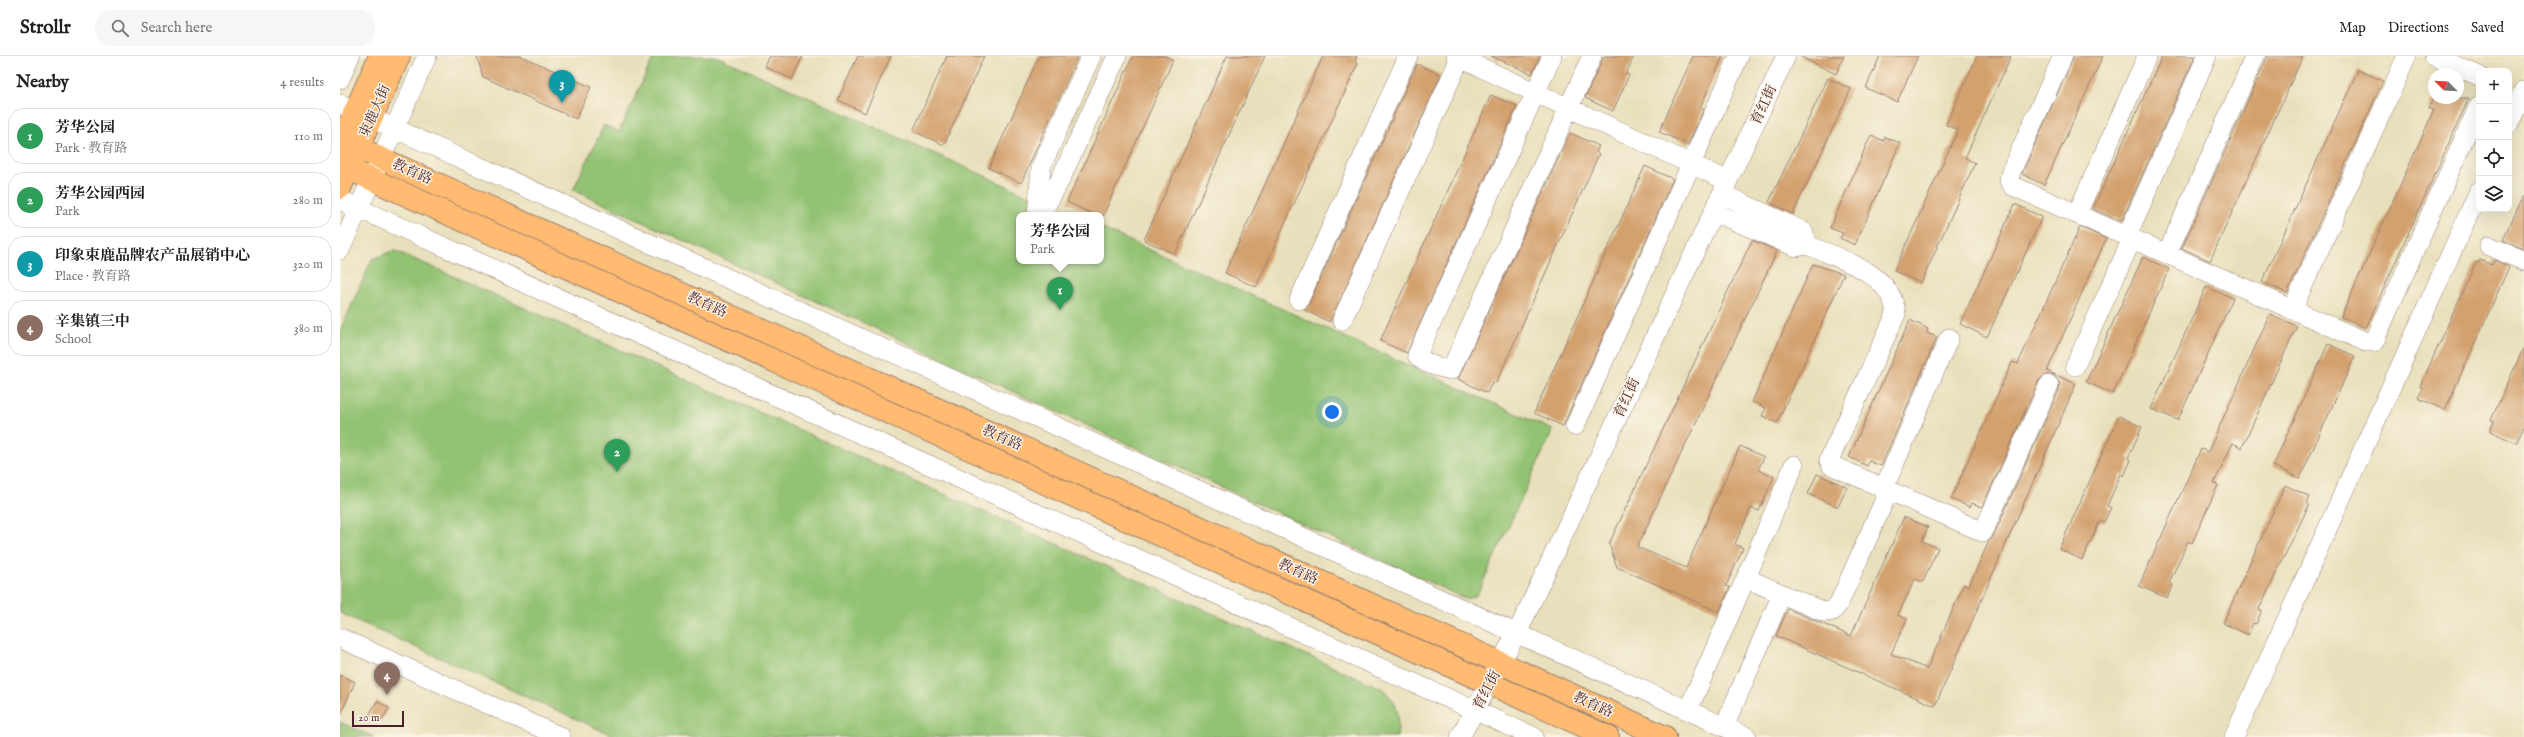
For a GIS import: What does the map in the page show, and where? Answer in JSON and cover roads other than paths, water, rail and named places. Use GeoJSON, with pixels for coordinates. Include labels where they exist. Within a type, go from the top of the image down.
{"type":"FeatureCollection","features":[{"type":"Feature","properties":{"kind":"main road","name":"束鹿大街"},"geometry":{"type":"LineString","coordinates":[[343,174],[345,143],[356,111],[380,56]]}},
{"type":"Feature","properties":{"kind":"main road","name":"束鹿大街"},"geometry":{"type":"LineString","coordinates":[[356,111],[399,56]]}},
{"type":"Feature","properties":{"kind":"main road","name":"教育路"},"geometry":{"type":"LineString","coordinates":[[345,143],[1665,737]]}},
{"type":"Feature","properties":{"kind":"main road","name":"教育路"},"geometry":{"type":"LineString","coordinates":[[343,174],[371,179],[1608,737]]}},
{"type":"Feature","properties":{"kind":"street"},"geometry":{"type":"LineString","coordinates":[[340,79],[350,56]]}},
{"type":"Feature","properties":{"kind":"street"},"geometry":{"type":"LineString","coordinates":[[340,250],[427,56]]}},
{"type":"Feature","properties":{"kind":"street"},"geometry":{"type":"LineString","coordinates":[[1037,212],[1041,167],[1091,56]]}},
{"type":"Feature","properties":{"kind":"street"},"geometry":{"type":"LineString","coordinates":[[1043,212],[1060,180],[1117,56]]}},
{"type":"Feature","properties":{"kind":"street"},"geometry":{"type":"LineString","coordinates":[[1298,300],[1408,56]]}},
{"type":"Feature","properties":{"kind":"street"},"geometry":{"type":"LineString","coordinates":[[1552,56],[1417,355],[1420,359],[1433,366],[1451,370],[1592,56]]}},
{"type":"Feature","properties":{"kind":"street"},"geometry":{"type":"LineString","coordinates":[[1575,426],[1738,56]]}},
{"type":"Feature","properties":{"kind":"street","name":"育红街"},"geometry":{"type":"LineString","coordinates":[[1460,737],[1476,711],[1516,633],[1786,56]]}},
{"type":"Feature","properties":{"kind":"street"},"geometry":{"type":"LineString","coordinates":[[2063,56],[2011,171],[2009,181],[2013,186],[2366,342],[2374,342],[2476,112]]}},
{"type":"Feature","properties":{"kind":"street"},"geometry":{"type":"LineString","coordinates":[[2077,214],[2147,56]]}},
{"type":"Feature","properties":{"kind":"street"},"geometry":{"type":"LineString","coordinates":[[2076,366],[2129,237],[2207,56]]}},
{"type":"Feature","properties":{"kind":"street"},"geometry":{"type":"LineString","coordinates":[[2167,254],[2255,56]]}},
{"type":"Feature","properties":{"kind":"street"},"geometry":{"type":"LineString","coordinates":[[2292,310],[2407,56]]}},
{"type":"Feature","properties":{"kind":"street"},"geometry":{"type":"LineString","coordinates":[[2434,56],[2476,75]]}},
{"type":"Feature","properties":{"kind":"street"},"geometry":{"type":"LineString","coordinates":[[1342,320],[1459,57],[1691,164],[1725,187],[1803,231],[1808,245]]}},
{"type":"Feature","properties":{"kind":"street"},"geometry":{"type":"LineString","coordinates":[[2512,113],[2518,92]]}},
{"type":"Feature","properties":{"kind":"street"},"geometry":{"type":"LineString","coordinates":[[356,111],[1747,737]]}},
{"type":"Feature","properties":{"kind":"street"},"geometry":{"type":"LineString","coordinates":[[2234,737],[2476,198]]}},
{"type":"Feature","properties":{"kind":"street"},"geometry":{"type":"LineString","coordinates":[[340,200],[1534,737]]}},
{"type":"Feature","properties":{"kind":"street"},"geometry":{"type":"LineString","coordinates":[[1714,212],[1796,247],[1808,245],[1872,274],[1884,286],[1895,303],[1896,314],[1830,460],[1831,465],[1983,532],[2049,385]]}},
{"type":"Feature","properties":{"kind":"street"},"geometry":{"type":"LineString","coordinates":[[2489,246],[2524,261]]}},
{"type":"Feature","properties":{"kind":"street"},"geometry":{"type":"LineString","coordinates":[[1746,578],[1824,612],[1833,611],[1839,603],[1949,338]]}},
{"type":"Feature","properties":{"kind":"street"},"geometry":{"type":"LineString","coordinates":[[1688,710],[1794,465]]}},
{"type":"Feature","properties":{"kind":"street"},"geometry":{"type":"LineString","coordinates":[[1724,727],[1782,594]]}},
{"type":"Feature","properties":{"kind":"street"},"geometry":{"type":"LineString","coordinates":[[340,638],[561,737]]}},
{"type":"Feature","properties":{"kind":"place","name":"印象束鹿品牌农产品展销中心"},"geometry":{"type":"Point","coordinates":[562,103]}},
{"type":"Feature","properties":{"kind":"place","name":"芳华公园"},"geometry":{"type":"Point","coordinates":[1060,310]}},
{"type":"Feature","properties":{"kind":"place","name":"芳华公园西园"},"geometry":{"type":"Point","coordinates":[617,472]}},
{"type":"Feature","properties":{"kind":"place","name":"辛集镇三中"},"geometry":{"type":"Point","coordinates":[387,695]}}]}
